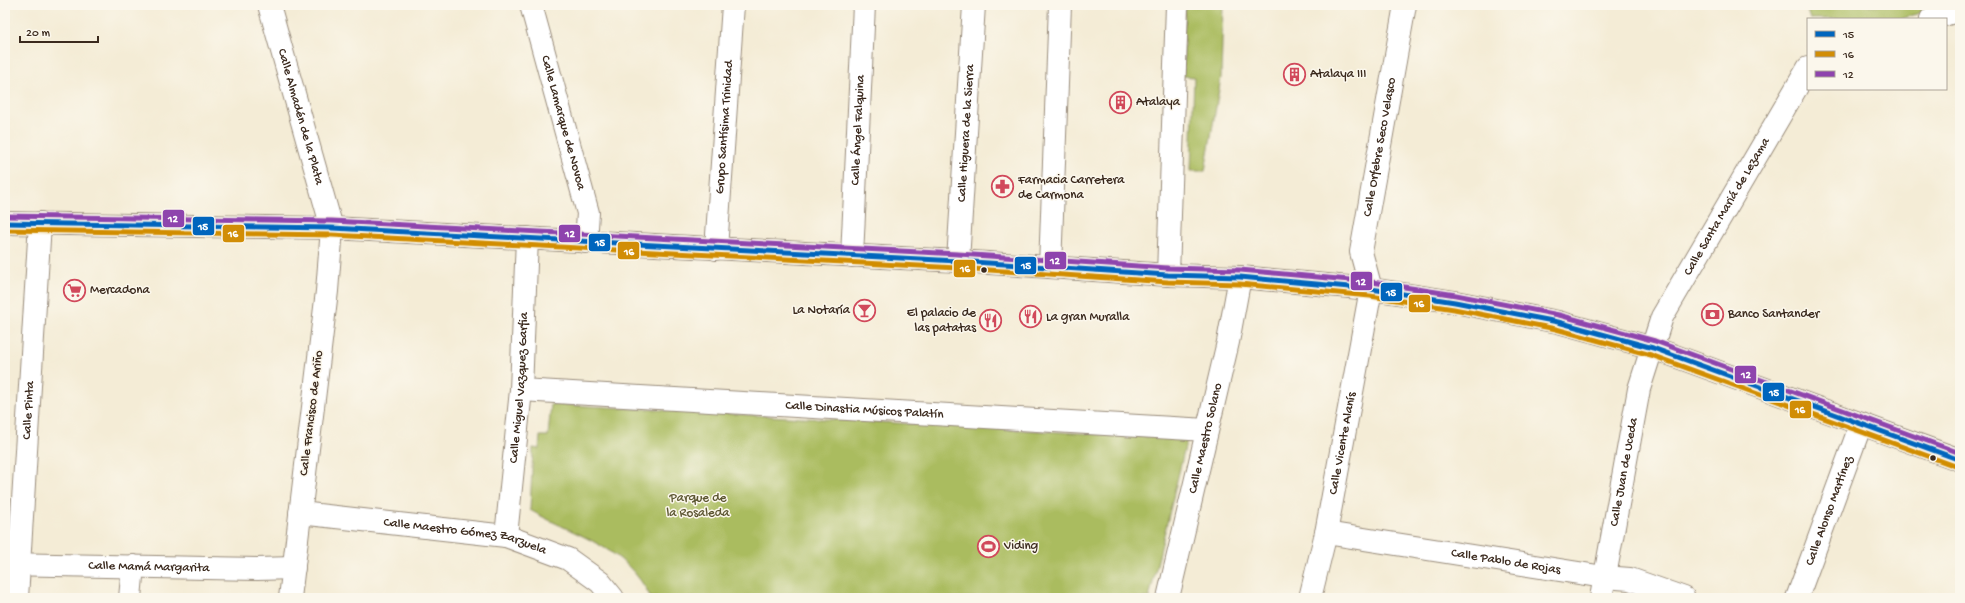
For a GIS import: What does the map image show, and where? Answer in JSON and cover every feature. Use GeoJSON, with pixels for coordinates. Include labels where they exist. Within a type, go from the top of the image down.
{"type":"FeatureCollection","features":[{"type":"Feature","properties":{"kind":"street","name":"Calle Almadén de la Plata"},"geometry":{"type":"LineString","coordinates":[[269,5],[332,228]]}},
{"type":"Feature","properties":{"kind":"street","name":"Calle Lamarque de Novoa"},"geometry":{"type":"LineString","coordinates":[[531,5],[588,213],[586,242]]}},
{"type":"Feature","properties":{"kind":"street","name":"Grupo Santísima Trinidad"},"geometry":{"type":"LineString","coordinates":[[716,249],[733,5]]}},
{"type":"Feature","properties":{"kind":"street","name":"Calle Ángel Falquina"},"geometry":{"type":"LineString","coordinates":[[852,256],[864,5]]}},
{"type":"Feature","properties":{"kind":"street","name":"Calle Higuera de la Sierra"},"geometry":{"type":"LineString","coordinates":[[958,261],[974,5]]}},
{"type":"Feature","properties":{"kind":"street"},"geometry":{"type":"LineString","coordinates":[[1050,267],[1060,5]]}},
{"type":"Feature","properties":{"kind":"street"},"geometry":{"type":"LineString","coordinates":[[1168,275],[1177,5]]}},
{"type":"Feature","properties":{"kind":"street","name":"Calle Orfebre Seco Velasco"},"geometry":{"type":"LineString","coordinates":[[1371,289],[1362,252],[1405,5]]}},
{"type":"Feature","properties":{"kind":"street"},"geometry":{"type":"LineString","coordinates":[[1934,18],[1960,10]]}},
{"type":"Feature","properties":{"kind":"street","name":"Calle Santa Mariá de Lezama"},"geometry":{"type":"LineString","coordinates":[[1653,348],[1662,317],[1807,70]]}},
{"type":"Feature","properties":{"kind":"street"},"geometry":{"type":"LineString","coordinates":[[5,223],[332,228],[958,261],[1168,275],[1240,277],[1371,289],[1455,302],[1558,322],[1653,348],[1960,460]]}},
{"type":"Feature","properties":{"kind":"street","name":"Calle Pinta"},"geometry":{"type":"LineString","coordinates":[[17,598],[12,564],[40,223]]}},
{"type":"Feature","properties":{"kind":"street","name":"Calle Francisco de Ariño"},"geometry":{"type":"LineString","coordinates":[[290,598],[327,291],[332,228]]}},
{"type":"Feature","properties":{"kind":"street","name":"Calle Miguel Vazquez Garfia"},"geometry":{"type":"LineString","coordinates":[[506,536],[521,390],[527,238]]}},
{"type":"Feature","properties":{"kind":"street","name":"Calle Maestro Solano"},"geometry":{"type":"LineString","coordinates":[[1168,598],[1208,430],[1240,277]]}},
{"type":"Feature","properties":{"kind":"street","name":"Calle Vicente Alanís"},"geometry":{"type":"LineString","coordinates":[[1310,598],[1326,533],[1371,289]]}},
{"type":"Feature","properties":{"kind":"street","name":"Calle Juan de Uceda"},"geometry":{"type":"LineString","coordinates":[[1602,588],[1639,389],[1653,348]]}},
{"type":"Feature","properties":{"kind":"street","name":"Calle Dinastia Músicos Palatín"},"geometry":{"type":"LineString","coordinates":[[521,390],[1208,430]]}},
{"type":"Feature","properties":{"kind":"street","name":"Calle Alonso Martínez"},"geometry":{"type":"LineString","coordinates":[[1797,598],[1861,424]]}},
{"type":"Feature","properties":{"kind":"street","name":"Calle Maestro Gómez Zarzuela"},"geometry":{"type":"LineString","coordinates":[[300,513],[506,536],[568,559],[600,582],[613,598]]}},
{"type":"Feature","properties":{"kind":"street","name":"Calle Pablo de Rojas"},"geometry":{"type":"LineString","coordinates":[[1326,533],[1602,588],[1630,579],[1684,598]]}},
{"type":"Feature","properties":{"kind":"street","name":"Calle Mamá Margarita"},"geometry":{"type":"LineString","coordinates":[[12,564],[264,569],[294,568]]}},
{"type":"Feature","properties":{"kind":"street"},"geometry":{"type":"LineString","coordinates":[[130,598],[133,566]]}},
{"type":"Feature","properties":{"kind":"green space"},"geometry":{"type":"Polygon","coordinates":[[[1185,5],[1223,5],[1221,78],[1205,171],[1191,171],[1194,77],[1183,76],[1185,5]]]}},
{"type":"Feature","properties":{"kind":"green space"},"geometry":{"type":"Polygon","coordinates":[[[1805,5],[1945,5],[1904,18],[1810,18],[1805,5]]]}},
{"type":"Feature","properties":{"kind":"green space","name":"Parque de la Rosaleda"},"geometry":{"type":"Polygon","coordinates":[[[551,404],[1187,439],[1149,598],[651,598],[640,580],[628,566],[614,554],[598,544],[530,510],[533,448],[539,449],[540,436],[548,436],[551,404]]]}},
{"type":"Feature","properties":{"kind":"transit line","name":"12"},"geometry":{"type":"LineString","coordinates":[[5,216],[332,221],[958,254],[1168,268],[1240,270],[1372,282],[1456,295],[1559,315],[1655,341],[1960,453]]}},
{"type":"Feature","properties":{"kind":"transit line","name":"15"},"geometry":{"type":"LineString","coordinates":[[5,223],[332,228],[958,261],[1168,275],[1240,277],[1371,289],[1455,302],[1558,322],[1653,348],[1960,460]]}},
{"type":"Feature","properties":{"kind":"transit line","name":"16"},"geometry":{"type":"LineString","coordinates":[[5,230],[332,235],[958,268],[1168,282],[1240,284],[1370,296],[1454,309],[1556,329],[1651,355],[1958,467]]}},
{"type":"Feature","properties":{"kind":"place","name":"Atalaya III"},"geometry":{"type":"Point","coordinates":[1295,74]}},
{"type":"Feature","properties":{"kind":"place","name":"Atalaya"},"geometry":{"type":"Point","coordinates":[1121,102]}},
{"type":"Feature","properties":{"kind":"place","name":"Farmacia Carretera de Carmona"},"geometry":{"type":"Point","coordinates":[1003,187]}},
{"type":"Feature","properties":{"kind":"place","name":"Mercadona"},"geometry":{"type":"Point","coordinates":[74,290]}},
{"type":"Feature","properties":{"kind":"place","name":"La Notaría"},"geometry":{"type":"Point","coordinates":[865,310]}},
{"type":"Feature","properties":{"kind":"place","name":"Banco Santander"},"geometry":{"type":"Point","coordinates":[1712,314]}},
{"type":"Feature","properties":{"kind":"place","name":"La gran Muralla"},"geometry":{"type":"Point","coordinates":[1030,317]}},
{"type":"Feature","properties":{"kind":"place","name":"El palacio de las patatas"},"geometry":{"type":"Point","coordinates":[991,320]}},
{"type":"Feature","properties":{"kind":"place","name":"Viding"},"geometry":{"type":"Point","coordinates":[989,546]}}]}
